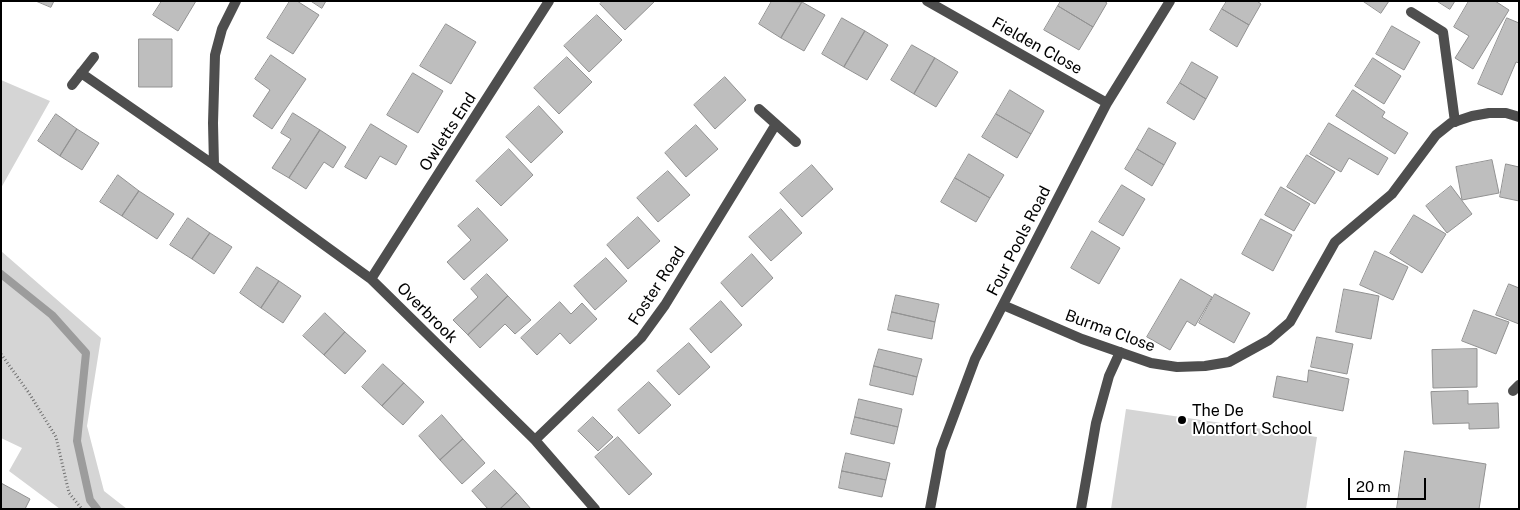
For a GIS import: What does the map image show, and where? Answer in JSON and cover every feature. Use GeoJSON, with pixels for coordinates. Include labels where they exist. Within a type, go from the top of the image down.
{"type":"FeatureCollection","features":[{"type":"Feature","properties":{"kind":"street"},"geometry":{"type":"LineString","coordinates":[[214,165],[215,55],[222,29],[236,1]]}},
{"type":"Feature","properties":{"kind":"street","name":"Owletts End"},"geometry":{"type":"LineString","coordinates":[[372,279],[550,1]]}},
{"type":"Feature","properties":{"kind":"street","name":"Fielden Close"},"geometry":{"type":"LineString","coordinates":[[926,1],[1107,103]]}},
{"type":"Feature","properties":{"kind":"street","name":"Four Pools Road"},"geometry":{"type":"LineString","coordinates":[[930,509],[941,450],[976,359],[1107,103],[1170,1]]}},
{"type":"Feature","properties":{"kind":"street"},"geometry":{"type":"LineString","coordinates":[[1411,12],[1443,32],[1456,122]]}},
{"type":"Feature","properties":{"kind":"street"},"geometry":{"type":"LineString","coordinates":[[72,85],[94,57]]}},
{"type":"Feature","properties":{"kind":"street","name":"Overbrook"},"geometry":{"type":"LineString","coordinates":[[81,73],[214,165],[372,279],[534,440],[595,509]]}},
{"type":"Feature","properties":{"kind":"street"},"geometry":{"type":"LineString","coordinates":[[759,109],[796,142]]}},
{"type":"Feature","properties":{"kind":"street","name":"Burma Close"},"geometry":{"type":"LineString","coordinates":[[1003,305],[1082,339],[1151,363],[1177,367],[1205,366],[1229,362],[1269,340],[1290,322],[1335,242],[1392,194],[1436,135],[1451,123],[1472,116],[1506,113],[1519,117]]}},
{"type":"Feature","properties":{"kind":"street","name":"Foster Road"},"geometry":{"type":"LineString","coordinates":[[534,440],[641,338],[670,297],[776,124]]}},
{"type":"Feature","properties":{"kind":"street"},"geometry":{"type":"LineString","coordinates":[[1082,509],[1096,423],[1109,376],[1120,352]]}},
{"type":"Feature","properties":{"kind":"path"},"geometry":{"type":"LineString","coordinates":[[1,354],[29,393],[56,437],[69,493],[82,509]]}},
{"type":"Feature","properties":{"kind":"shaded area"},"geometry":{"type":"Polygon","coordinates":[[[1,80],[50,101],[1,188],[1,80]]]}},
{"type":"Feature","properties":{"kind":"shaded area"},"geometry":{"type":"Polygon","coordinates":[[[1,251],[101,338],[87,426],[104,491],[127,509],[60,509],[9,471],[22,448],[1,438],[1,251]]]}},
{"type":"Feature","properties":{"kind":"shaded area"},"geometry":{"type":"Polygon","coordinates":[[[1126,409],[1317,437],[1306,509],[1111,509],[1126,409]]]}},
{"type":"Feature","properties":{"kind":"building"},"geometry":{"type":"Polygon","coordinates":[[[36,1],[54,1],[51,7],[36,1]]]}},
{"type":"Feature","properties":{"kind":"building"},"geometry":{"type":"Polygon","coordinates":[[[162,1],[196,1],[178,31],[153,15],[162,1]]]}},
{"type":"Feature","properties":{"kind":"building"},"geometry":{"type":"Polygon","coordinates":[[[290,1],[297,1],[319,15],[293,54],[267,38],[290,1]]]}},
{"type":"Feature","properties":{"kind":"building"},"geometry":{"type":"Polygon","coordinates":[[[311,1],[326,1],[322,8],[311,1]]]}},
{"type":"Feature","properties":{"kind":"building"},"geometry":{"type":"Polygon","coordinates":[[[603,1],[655,1],[625,30],[600,4],[603,1]]]}},
{"type":"Feature","properties":{"kind":"building"},"geometry":{"type":"Polygon","coordinates":[[[772,1],[802,2],[781,38],[759,24],[772,1]]]}},
{"type":"Feature","properties":{"kind":"building"},"geometry":{"type":"Polygon","coordinates":[[[1061,1],[1104,1],[1107,3],[1093,27],[1058,6],[1061,1]]]}},
{"type":"Feature","properties":{"kind":"building"},"geometry":{"type":"Polygon","coordinates":[[[1227,1],[1257,1],[1261,4],[1249,25],[1222,9],[1227,1]]]}},
{"type":"Feature","properties":{"kind":"building"},"geometry":{"type":"Polygon","coordinates":[[[1363,1],[1389,1],[1381,13],[1363,1]]]}},
{"type":"Feature","properties":{"kind":"building"},"geometry":{"type":"Polygon","coordinates":[[[1437,1],[1455,1],[1450,9],[1437,1]]]}},
{"type":"Feature","properties":{"kind":"building"},"geometry":{"type":"Polygon","coordinates":[[[1469,1],[1495,1],[1509,10],[1473,69],[1455,58],[1469,36],[1454,27],[1469,1]]]}},
{"type":"Feature","properties":{"kind":"building"},"geometry":{"type":"Polygon","coordinates":[[[802,2],[825,15],[804,51],[781,38],[802,2]]]}},
{"type":"Feature","properties":{"kind":"building"},"geometry":{"type":"Polygon","coordinates":[[[1058,6],[1093,27],[1079,50],[1044,30],[1058,6]]]}},
{"type":"Feature","properties":{"kind":"building"},"geometry":{"type":"Polygon","coordinates":[[[1222,9],[1249,25],[1237,47],[1210,30],[1222,9]]]}},
{"type":"Feature","properties":{"kind":"building"},"geometry":{"type":"Polygon","coordinates":[[[597,15],[622,40],[589,72],[564,46],[597,15]]]}},
{"type":"Feature","properties":{"kind":"building"},"geometry":{"type":"Polygon","coordinates":[[[842,18],[865,31],[844,67],[822,54],[842,18]]]}},
{"type":"Feature","properties":{"kind":"building"},"geometry":{"type":"Polygon","coordinates":[[[1507,18],[1519,23],[1519,63],[1516,62],[1502,95],[1478,84],[1507,18]]]}},
{"type":"Feature","properties":{"kind":"building"},"geometry":{"type":"Polygon","coordinates":[[[446,24],[476,42],[451,84],[420,66],[446,24]]]}},
{"type":"Feature","properties":{"kind":"building"},"geometry":{"type":"Polygon","coordinates":[[[1392,26],[1420,42],[1404,70],[1376,54],[1392,26]]]}},
{"type":"Feature","properties":{"kind":"building"},"geometry":{"type":"Polygon","coordinates":[[[865,31],[888,45],[867,80],[844,67],[865,31]]]}},
{"type":"Feature","properties":{"kind":"building"},"geometry":{"type":"Polygon","coordinates":[[[139,39],[172,39],[172,87],[139,87],[139,39]]]}},
{"type":"Feature","properties":{"kind":"building"},"geometry":{"type":"Polygon","coordinates":[[[912,45],[935,58],[914,94],[891,80],[912,45]]]}},
{"type":"Feature","properties":{"kind":"building"},"geometry":{"type":"Polygon","coordinates":[[[271,55],[306,79],[272,129],[253,116],[270,90],[255,79],[271,55]]]}},
{"type":"Feature","properties":{"kind":"building"},"geometry":{"type":"Polygon","coordinates":[[[567,57],[592,82],[559,114],[534,88],[567,57]]]}},
{"type":"Feature","properties":{"kind":"building"},"geometry":{"type":"Polygon","coordinates":[[[935,58],[958,72],[936,107],[914,94],[935,58]]]}},
{"type":"Feature","properties":{"kind":"building"},"geometry":{"type":"Polygon","coordinates":[[[1373,58],[1401,76],[1384,104],[1355,86],[1373,58]]]}},
{"type":"Feature","properties":{"kind":"building"},"geometry":{"type":"Polygon","coordinates":[[[1192,62],[1218,77],[1206,99],[1180,83],[1192,62]]]}},
{"type":"Feature","properties":{"kind":"building"},"geometry":{"type":"Polygon","coordinates":[[[413,73],[443,91],[418,133],[387,115],[413,73]]]}},
{"type":"Feature","properties":{"kind":"building"},"geometry":{"type":"Polygon","coordinates":[[[725,77],[746,100],[715,129],[694,105],[725,77]]]}},
{"type":"Feature","properties":{"kind":"building"},"geometry":{"type":"Polygon","coordinates":[[[1180,83],[1206,99],[1194,120],[1167,103],[1180,83]]]}},
{"type":"Feature","properties":{"kind":"building"},"geometry":{"type":"Polygon","coordinates":[[[1010,90],[1044,111],[1031,134],[996,114],[1010,90]]]}},
{"type":"Feature","properties":{"kind":"building"},"geometry":{"type":"Polygon","coordinates":[[[1353,90],[1385,112],[1382,117],[1408,133],[1395,154],[1336,116],[1353,90]]]}},
{"type":"Feature","properties":{"kind":"building"},"geometry":{"type":"Polygon","coordinates":[[[539,106],[563,132],[531,163],[506,137],[539,106]]]}},
{"type":"Feature","properties":{"kind":"building"},"geometry":{"type":"Polygon","coordinates":[[[293,113],[320,130],[289,178],[272,168],[291,139],[281,133],[293,113]]]}},
{"type":"Feature","properties":{"kind":"building"},"geometry":{"type":"Polygon","coordinates":[[[56,114],[77,129],[60,156],[38,141],[56,114]]]}},
{"type":"Feature","properties":{"kind":"building"},"geometry":{"type":"Polygon","coordinates":[[[996,114],[1031,134],[1017,158],[982,137],[996,114]]]}},
{"type":"Feature","properties":{"kind":"building"},"geometry":{"type":"Polygon","coordinates":[[[1329,123],[1388,158],[1378,175],[1349,158],[1341,172],[1310,154],[1329,123]]]}},
{"type":"Feature","properties":{"kind":"building"},"geometry":{"type":"Polygon","coordinates":[[[371,124],[407,146],[396,165],[380,156],[366,179],[345,167],[371,124]]]}},
{"type":"Feature","properties":{"kind":"building"},"geometry":{"type":"Polygon","coordinates":[[[696,125],[718,149],[686,177],[665,153],[696,125]]]}},
{"type":"Feature","properties":{"kind":"building"},"geometry":{"type":"Polygon","coordinates":[[[1149,128],[1176,143],[1164,165],[1137,149],[1149,128]]]}},
{"type":"Feature","properties":{"kind":"building"},"geometry":{"type":"Polygon","coordinates":[[[77,129],[99,143],[82,170],[60,156],[77,129]]]}},
{"type":"Feature","properties":{"kind":"building"},"geometry":{"type":"Polygon","coordinates":[[[320,130],[346,147],[333,168],[324,162],[306,189],[289,178],[320,130]]]}},
{"type":"Feature","properties":{"kind":"building"},"geometry":{"type":"Polygon","coordinates":[[[509,149],[533,175],[501,206],[476,181],[509,149]]]}},
{"type":"Feature","properties":{"kind":"building"},"geometry":{"type":"Polygon","coordinates":[[[1137,149],[1164,165],[1152,186],[1125,169],[1137,149]]]}},
{"type":"Feature","properties":{"kind":"building"},"geometry":{"type":"Polygon","coordinates":[[[969,154],[1004,175],[990,198],[955,178],[969,154]]]}},
{"type":"Feature","properties":{"kind":"building"},"geometry":{"type":"Polygon","coordinates":[[[1307,155],[1335,172],[1315,204],[1287,187],[1307,155]]]}},
{"type":"Feature","properties":{"kind":"building"},"geometry":{"type":"Polygon","coordinates":[[[1492,160],[1499,193],[1462,200],[1456,167],[1492,160]]]}},
{"type":"Feature","properties":{"kind":"building"},"geometry":{"type":"Polygon","coordinates":[[[1506,164],[1519,167],[1519,201],[1500,197],[1506,164]]]}},
{"type":"Feature","properties":{"kind":"building"},"geometry":{"type":"Polygon","coordinates":[[[812,165],[833,189],[802,217],[780,193],[812,165]]]}},
{"type":"Feature","properties":{"kind":"building"},"geometry":{"type":"Polygon","coordinates":[[[668,171],[690,195],[658,222],[637,198],[668,171]]]}},
{"type":"Feature","properties":{"kind":"building"},"geometry":{"type":"Polygon","coordinates":[[[118,175],[139,191],[122,216],[100,202],[118,175]]]}},
{"type":"Feature","properties":{"kind":"building"},"geometry":{"type":"Polygon","coordinates":[[[955,178],[990,198],[976,222],[941,202],[955,178]]]}},
{"type":"Feature","properties":{"kind":"building"},"geometry":{"type":"Polygon","coordinates":[[[1122,185],[1145,199],[1123,236],[1099,222],[1122,185]]]}},
{"type":"Feature","properties":{"kind":"building"},"geometry":{"type":"Polygon","coordinates":[[[1451,186],[1472,214],[1447,233],[1426,206],[1451,186]]]}},
{"type":"Feature","properties":{"kind":"building"},"geometry":{"type":"Polygon","coordinates":[[[1281,187],[1310,204],[1294,231],[1265,215],[1281,187]]]}},
{"type":"Feature","properties":{"kind":"building"},"geometry":{"type":"Polygon","coordinates":[[[139,191],[174,214],[157,239],[122,216],[139,191]]]}},
{"type":"Feature","properties":{"kind":"building"},"geometry":{"type":"Polygon","coordinates":[[[478,208],[508,240],[464,280],[447,262],[471,240],[458,226],[478,208]]]}},
{"type":"Feature","properties":{"kind":"building"},"geometry":{"type":"Polygon","coordinates":[[[781,209],[802,233],[771,261],[749,237],[781,209]]]}},
{"type":"Feature","properties":{"kind":"building"},"geometry":{"type":"Polygon","coordinates":[[[1414,215],[1446,234],[1422,273],[1390,253],[1414,215]]]}},
{"type":"Feature","properties":{"kind":"building"},"geometry":{"type":"Polygon","coordinates":[[[638,217],[660,241],[628,269],[607,245],[638,217]]]}},
{"type":"Feature","properties":{"kind":"building"},"geometry":{"type":"Polygon","coordinates":[[[188,218],[210,233],[192,259],[170,245],[188,218]]]}},
{"type":"Feature","properties":{"kind":"building"},"geometry":{"type":"Polygon","coordinates":[[[1261,219],[1292,235],[1273,271],[1242,254],[1261,219]]]}},
{"type":"Feature","properties":{"kind":"building"},"geometry":{"type":"Polygon","coordinates":[[[1092,231],[1120,248],[1099,284],[1071,268],[1092,231]]]}},
{"type":"Feature","properties":{"kind":"building"},"geometry":{"type":"Polygon","coordinates":[[[210,233],[232,247],[214,274],[192,259],[210,233]]]}},
{"type":"Feature","properties":{"kind":"building"},"geometry":{"type":"Polygon","coordinates":[[[1375,251],[1408,267],[1393,300],[1360,285],[1375,251]]]}},
{"type":"Feature","properties":{"kind":"building"},"geometry":{"type":"Polygon","coordinates":[[[752,254],[773,278],[742,307],[721,283],[752,254]]]}},
{"type":"Feature","properties":{"kind":"building"},"geometry":{"type":"Polygon","coordinates":[[[606,258],[627,281],[595,310],[574,286],[606,258]]]}},
{"type":"Feature","properties":{"kind":"building"},"geometry":{"type":"Polygon","coordinates":[[[257,267],[279,281],[261,308],[240,293],[257,267]]]}},
{"type":"Feature","properties":{"kind":"building"},"geometry":{"type":"Polygon","coordinates":[[[487,274],[508,296],[468,335],[453,320],[478,297],[471,289],[487,274]]]}},
{"type":"Feature","properties":{"kind":"building"},"geometry":{"type":"Polygon","coordinates":[[[1181,279],[1212,297],[1195,326],[1187,321],[1170,350],[1147,337],[1181,279]]]}},
{"type":"Feature","properties":{"kind":"building"},"geometry":{"type":"Polygon","coordinates":[[[279,281],[301,296],[283,323],[261,308],[279,281]]]}},
{"type":"Feature","properties":{"kind":"building"},"geometry":{"type":"Polygon","coordinates":[[[1509,284],[1519,288],[1519,324],[1496,315],[1509,284]]]}},
{"type":"Feature","properties":{"kind":"building"},"geometry":{"type":"Polygon","coordinates":[[[1344,289],[1379,296],[1371,339],[1336,332],[1344,289]]]}},
{"type":"Feature","properties":{"kind":"building"},"geometry":{"type":"Polygon","coordinates":[[[1215,294],[1250,313],[1234,343],[1199,323],[1215,294]]]}},
{"type":"Feature","properties":{"kind":"building"},"geometry":{"type":"Polygon","coordinates":[[[896,295],[939,304],[935,322],[892,312],[896,295]]]}},
{"type":"Feature","properties":{"kind":"building"},"geometry":{"type":"Polygon","coordinates":[[[508,296],[531,320],[515,334],[505,324],[480,348],[468,335],[508,296]]]}},
{"type":"Feature","properties":{"kind":"building"},"geometry":{"type":"Polygon","coordinates":[[[721,301],[742,325],[711,353],[690,329],[721,301]]]}},
{"type":"Feature","properties":{"kind":"building"},"geometry":{"type":"Polygon","coordinates":[[[560,302],[571,314],[582,303],[597,319],[570,344],[560,333],[537,355],[521,338],[560,302]]]}},
{"type":"Feature","properties":{"kind":"building"},"geometry":{"type":"Polygon","coordinates":[[[1474,310],[1509,322],[1496,354],[1462,341],[1474,310]]]}},
{"type":"Feature","properties":{"kind":"building"},"geometry":{"type":"Polygon","coordinates":[[[892,312],[935,322],[932,339],[888,330],[892,312]]]}},
{"type":"Feature","properties":{"kind":"building"},"geometry":{"type":"Polygon","coordinates":[[[325,313],[345,332],[324,355],[303,336],[325,313]]]}},
{"type":"Feature","properties":{"kind":"building"},"geometry":{"type":"Polygon","coordinates":[[[345,332],[366,351],[345,374],[324,355],[345,332]]]}},
{"type":"Feature","properties":{"kind":"building"},"geometry":{"type":"Polygon","coordinates":[[[1317,337],[1353,344],[1347,374],[1311,367],[1317,337]]]}},
{"type":"Feature","properties":{"kind":"building"},"geometry":{"type":"Polygon","coordinates":[[[689,343],[710,367],[679,395],[657,371],[689,343]]]}},
{"type":"Feature","properties":{"kind":"building"},"geometry":{"type":"Polygon","coordinates":[[[879,349],[922,359],[917,377],[874,366],[879,349]]]}},
{"type":"Feature","properties":{"kind":"building"},"geometry":{"type":"Polygon","coordinates":[[[1477,349],[1477,387],[1433,388],[1432,350],[1477,349]]]}},
{"type":"Feature","properties":{"kind":"building"},"geometry":{"type":"Polygon","coordinates":[[[383,364],[404,383],[382,406],[362,387],[383,364]]]}},
{"type":"Feature","properties":{"kind":"building"},"geometry":{"type":"Polygon","coordinates":[[[874,366],[917,377],[913,395],[870,385],[874,366]]]}},
{"type":"Feature","properties":{"kind":"building"},"geometry":{"type":"Polygon","coordinates":[[[1309,370],[1349,379],[1343,411],[1273,397],[1277,376],[1307,382],[1309,370]]]}},
{"type":"Feature","properties":{"kind":"building"},"geometry":{"type":"Polygon","coordinates":[[[649,382],[671,405],[639,434],[618,410],[649,382]]]}},
{"type":"Feature","properties":{"kind":"building"},"geometry":{"type":"Polygon","coordinates":[[[404,383],[424,402],[403,425],[382,406],[404,383]]]}},
{"type":"Feature","properties":{"kind":"building"},"geometry":{"type":"Polygon","coordinates":[[[1468,391],[1468,404],[1498,403],[1499,428],[1469,429],[1469,423],[1433,424],[1431,392],[1468,391]]]}},
{"type":"Feature","properties":{"kind":"building"},"geometry":{"type":"Polygon","coordinates":[[[859,399],[902,409],[898,427],[855,417],[859,399]]]}},
{"type":"Feature","properties":{"kind":"building"},"geometry":{"type":"Polygon","coordinates":[[[442,415],[463,439],[440,460],[419,436],[442,415]]]}},
{"type":"Feature","properties":{"kind":"building"},"geometry":{"type":"Polygon","coordinates":[[[593,417],[613,437],[598,451],[578,431],[593,417]]]}},
{"type":"Feature","properties":{"kind":"building"},"geometry":{"type":"Polygon","coordinates":[[[855,417],[898,427],[894,444],[851,434],[855,417]]]}},
{"type":"Feature","properties":{"kind":"building"},"geometry":{"type":"Polygon","coordinates":[[[618,437],[652,474],[629,495],[595,457],[618,437]]]}},
{"type":"Feature","properties":{"kind":"building"},"geometry":{"type":"Polygon","coordinates":[[[463,439],[485,463],[462,484],[440,460],[463,439]]]}},
{"type":"Feature","properties":{"kind":"building"},"geometry":{"type":"Polygon","coordinates":[[[1405,451],[1486,464],[1479,509],[1397,509],[1405,451]]]}},
{"type":"Feature","properties":{"kind":"building"},"geometry":{"type":"Polygon","coordinates":[[[846,453],[890,463],[886,480],[842,471],[846,453]]]}},
{"type":"Feature","properties":{"kind":"building"},"geometry":{"type":"Polygon","coordinates":[[[495,470],[517,493],[500,509],[488,509],[472,491],[495,470]]]}},
{"type":"Feature","properties":{"kind":"building"},"geometry":{"type":"Polygon","coordinates":[[[842,471],[886,480],[882,497],[839,488],[842,471]]]}},
{"type":"Feature","properties":{"kind":"building"},"geometry":{"type":"Polygon","coordinates":[[[1,483],[30,499],[25,509],[1,509],[1,483]]]}},
{"type":"Feature","properties":{"kind":"building"},"geometry":{"type":"Polygon","coordinates":[[[517,493],[531,509],[500,509],[517,493]]]}},
{"type":"Feature","properties":{"kind":"waterway"},"geometry":{"type":"LineString","coordinates":[[1,274],[52,315],[86,353],[77,441],[90,500],[97,509]]}},
{"type":"Feature","properties":{"kind":"place","name":"The De Montfort School"},"geometry":{"type":"Point","coordinates":[1182,420]}}]}
